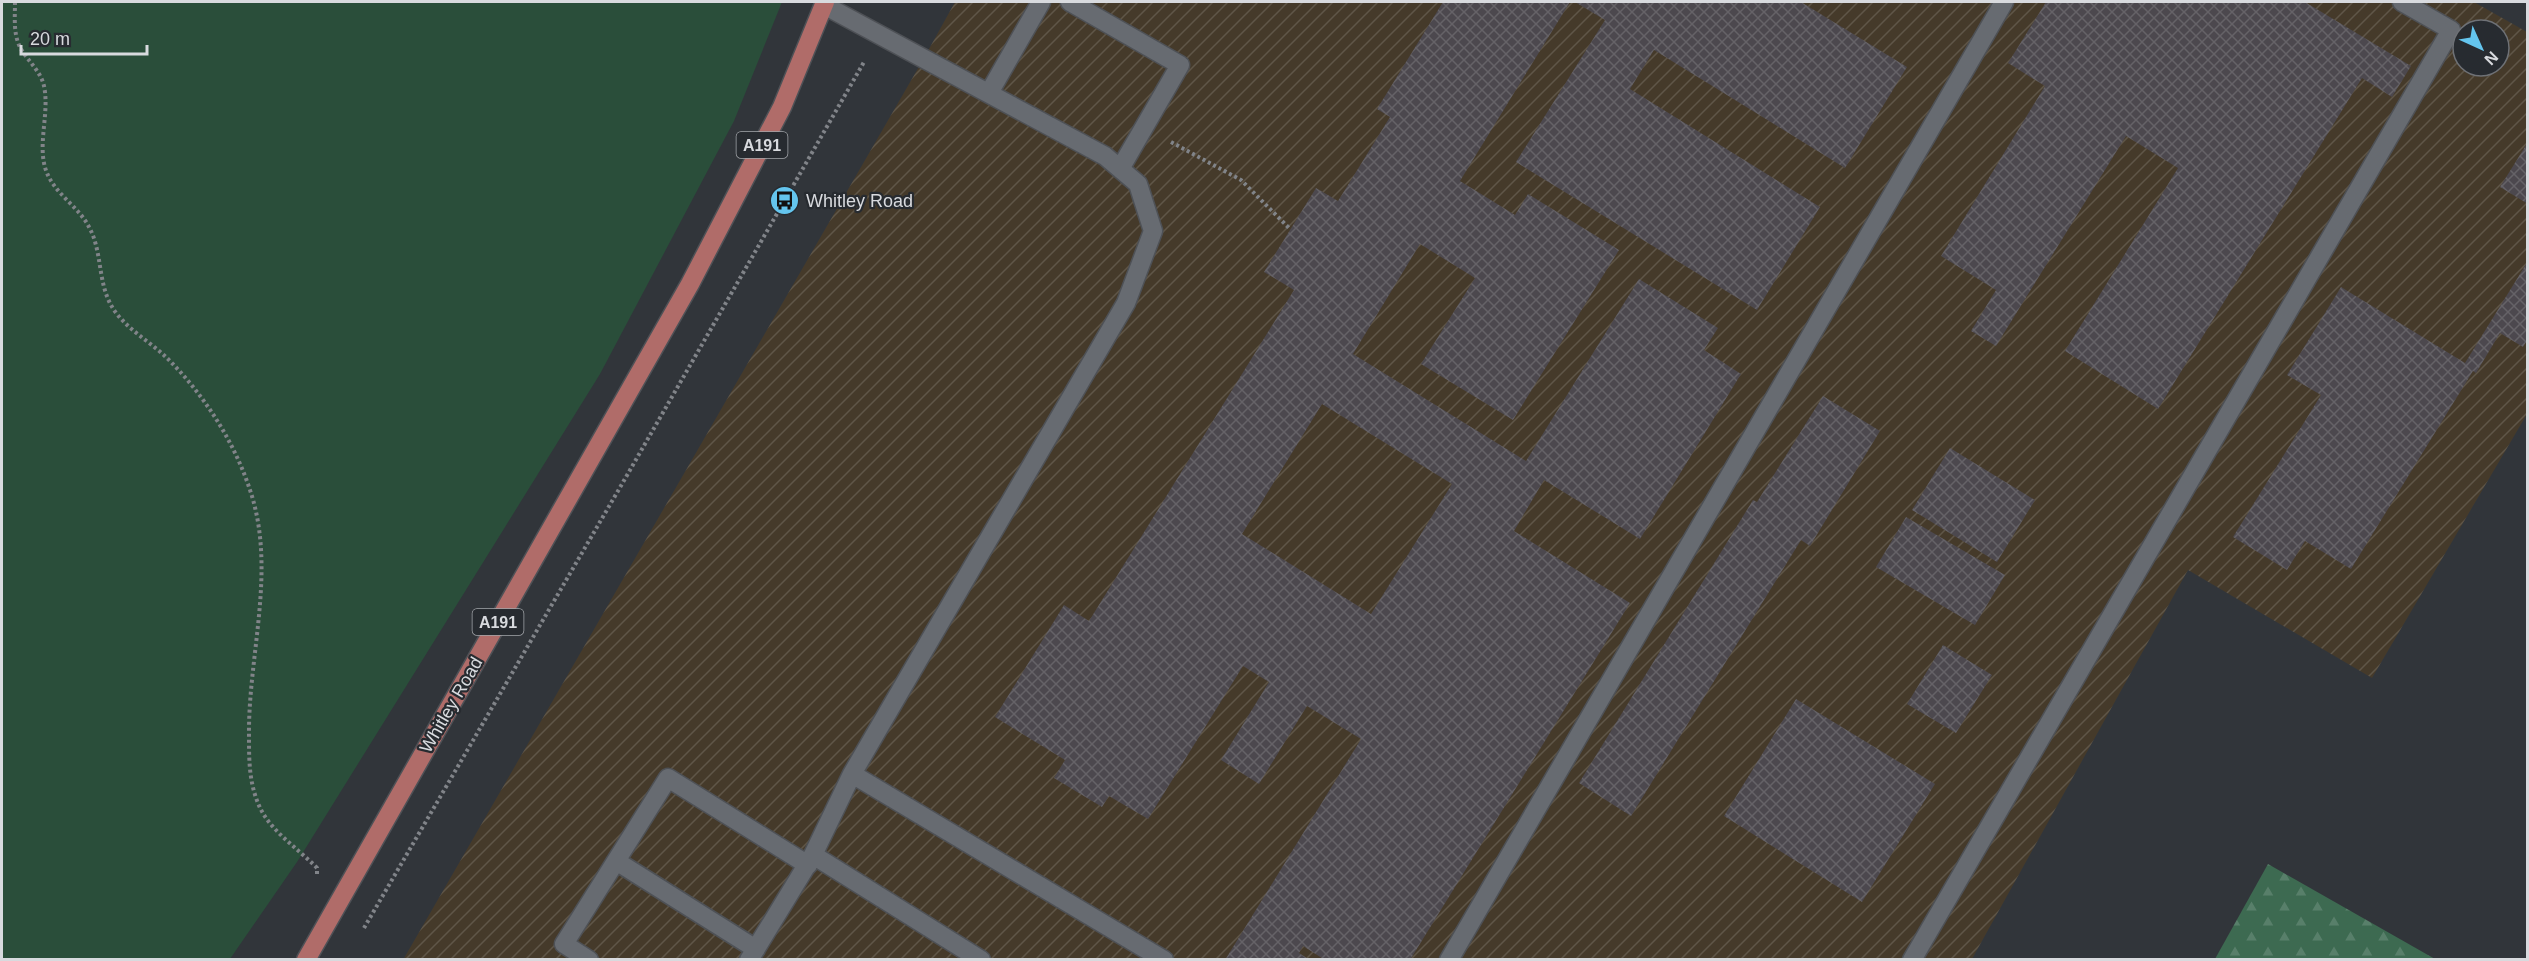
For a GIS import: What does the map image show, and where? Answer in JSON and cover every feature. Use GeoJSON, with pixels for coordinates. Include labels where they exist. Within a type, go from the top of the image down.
{"type":"FeatureCollection","features":[{"type":"Feature","properties":{"kind":"main road","name":"Whitley Road"},"geometry":{"type":"LineString","coordinates":[[306,960],[690,284],[782,107],[825,3]]}},
{"type":"Feature","properties":{"kind":"lane"},"geometry":{"type":"LineString","coordinates":[[989,93],[1041,2]]}},
{"type":"Feature","properties":{"kind":"lane"},"geometry":{"type":"LineString","coordinates":[[1070,2],[1180,65],[1120,169]]}},
{"type":"Feature","properties":{"kind":"lane"},"geometry":{"type":"LineString","coordinates":[[1449,960],[2004,2]]}},
{"type":"Feature","properties":{"kind":"lane"},"geometry":{"type":"LineString","coordinates":[[1912,960],[2451,30],[2402,2]]}},
{"type":"Feature","properties":{"kind":"lane"},"geometry":{"type":"LineString","coordinates":[[616,861],[752,954],[810,860],[852,774],[1126,303],[1153,231],[1138,184],[1105,156],[876,33],[825,3]]}},
{"type":"Feature","properties":{"kind":"lane"},"geometry":{"type":"LineString","coordinates":[[852,774],[1164,960]]}},
{"type":"Feature","properties":{"kind":"lane"},"geometry":{"type":"LineString","coordinates":[[589,960],[564,944],[668,778],[981,960]]}},
{"type":"Feature","properties":{"kind":"path"},"geometry":{"type":"LineString","coordinates":[[15,2],[18,41],[43,84],[46,97],[45,167],[54,186],[89,226],[109,303],[117,315],[167,358],[202,399],[230,443],[250,490],[261,540],[262,569],[260,614],[251,672],[249,770],[258,805],[280,834],[316,868],[318,878]]}},
{"type":"Feature","properties":{"kind":"path"},"geometry":{"type":"LineString","coordinates":[[358,938],[861,71],[876,33]]}},
{"type":"Feature","properties":{"kind":"path"},"geometry":{"type":"LineString","coordinates":[[1144,127],[1241,180],[1290,229]]}},
{"type":"Feature","properties":{"kind":"shaded area"},"geometry":{"type":"Polygon","coordinates":[[[955,2],[2474,2],[2502,18],[2451,18],[2451,78],[2511,78],[2511,23],[2527,32],[2527,414],[2372,678],[2188,570],[1972,959],[403,960],[955,2]]]}},
{"type":"Feature","properties":{"kind":"green space"},"geometry":{"type":"Polygon","coordinates":[[[2,2],[782,2],[734,121],[600,374],[297,862],[230,959],[2,959],[2,2]]]}},
{"type":"Feature","properties":{"kind":"green space"},"geometry":{"type":"Polygon","coordinates":[[[2268,864],[2435,959],[2215,959],[2268,864]]]}},
{"type":"Feature","properties":{"kind":"building"},"geometry":{"type":"Polygon","coordinates":[[[1443,2],[1570,2],[1460,181],[1515,215],[1528,194],[1619,250],[1513,420],[1421,364],[1475,278],[1420,244],[1353,354],[1526,461],[1639,279],[1718,328],[1704,350],[1741,374],[1640,539],[1544,480],[1514,531],[1630,603],[1410,960],[1325,960],[1303,946],[1299,953],[1310,960],[1225,960],[1361,739],[1307,706],[1259,784],[1221,760],[1269,682],[1243,666],[1148,819],[1109,796],[1102,807],[1054,778],[1065,760],[995,717],[1064,605],[1089,621],[1294,290],[1264,272],[1316,188],[1338,201],[1390,117],[1377,109],[1443,2]],[[1322,404],[1242,534],[1371,614],[1452,484],[1322,404]]]}},
{"type":"Feature","properties":{"kind":"building"},"geometry":{"type":"Polygon","coordinates":[[[1575,2],[1801,2],[1907,67],[1845,168],[1654,50],[1630,89],[1820,207],[1757,310],[1516,162],[1605,20],[1575,2]]]}},
{"type":"Feature","properties":{"kind":"building"},"geometry":{"type":"Polygon","coordinates":[[[2046,2],[2305,2],[2411,66],[2392,97],[2362,78],[2158,409],[2065,351],[2178,168],[2126,136],[1996,346],[1971,331],[1996,290],[1941,256],[2045,86],[2008,63],[2046,2]]]}},
{"type":"Feature","properties":{"kind":"building"},"geometry":{"type":"Polygon","coordinates":[[[2528,142],[2528,204],[2500,187],[2528,142]]]}},
{"type":"Feature","properties":{"kind":"building"},"geometry":{"type":"Polygon","coordinates":[[[2528,261],[2528,339],[2523,347],[2500,333],[2476,373],[2473,371],[2351,569],[2305,541],[2287,570],[2233,537],[2321,395],[2287,375],[2341,287],[2465,363],[2528,261]]]}},
{"type":"Feature","properties":{"kind":"building"},"geometry":{"type":"Polygon","coordinates":[[[1823,396],[1880,431],[1810,546],[1801,540],[1631,816],[1579,783],[1753,500],[1757,502],[1823,396]]]}},
{"type":"Feature","properties":{"kind":"building"},"geometry":{"type":"Polygon","coordinates":[[[1950,448],[2035,500],[1997,562],[1912,510],[1950,448]]]}},
{"type":"Feature","properties":{"kind":"building"},"geometry":{"type":"Polygon","coordinates":[[[1906,517],[2005,575],[1975,625],[1876,567],[1906,517]]]}},
{"type":"Feature","properties":{"kind":"building"},"geometry":{"type":"Polygon","coordinates":[[[1943,645],[1992,675],[1956,733],[1907,704],[1943,645]]]}},
{"type":"Feature","properties":{"kind":"building"},"geometry":{"type":"Polygon","coordinates":[[[1796,699],[1935,784],[1862,902],[1724,816],[1796,699]]]}},
{"type":"Feature","properties":{"kind":"place","name":"Whitley Road"},"geometry":{"type":"Point","coordinates":[785,201]}}]}
